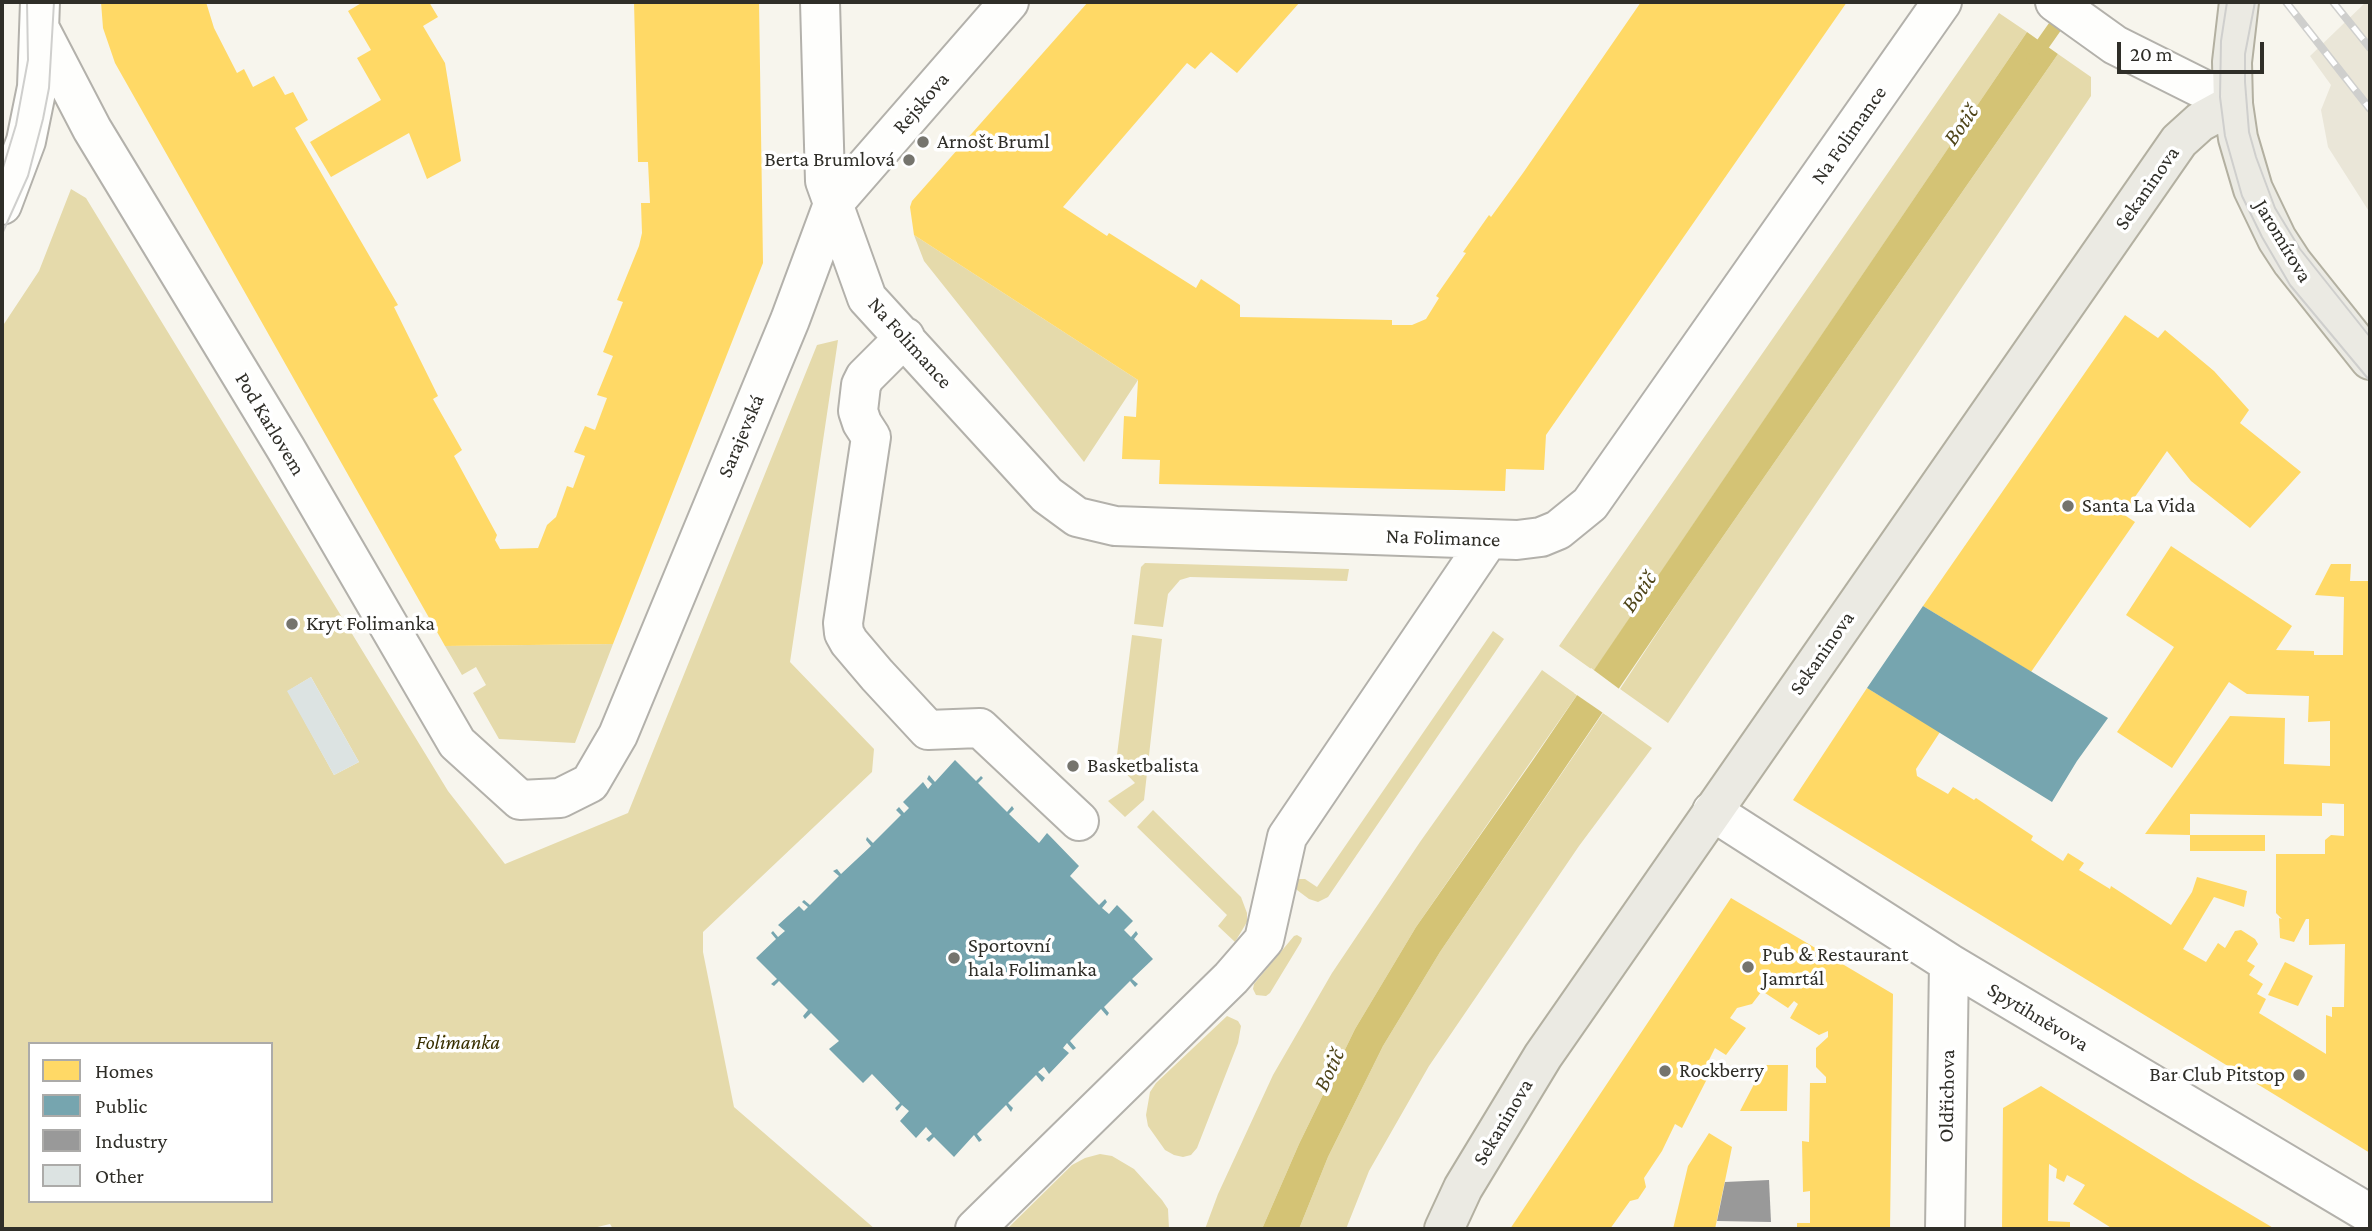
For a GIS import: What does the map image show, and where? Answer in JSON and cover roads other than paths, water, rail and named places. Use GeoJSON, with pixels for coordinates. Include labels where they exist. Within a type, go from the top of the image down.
{"type":"FeatureCollection","features":[{"type":"Feature","properties":{"kind":"main road","name":"Jaromírova"},"geometry":{"type":"LineString","coordinates":[[2239,2],[2232,62],[2233,104],[2238,138],[2253,189],[2277,239],[2307,282],[2370,360]]}},
{"type":"Feature","properties":{"kind":"main road","name":"Sekaninova"},"geometry":{"type":"LineString","coordinates":[[1444,1229],[1463,1188],[1544,1056],[2179,141],[2200,122],[2233,104]]}},
{"type":"Feature","properties":{"kind":"street"},"geometry":{"type":"LineString","coordinates":[[820,2],[825,181],[833,204]]}},
{"type":"Feature","properties":{"kind":"street","name":"Rejskova"},"geometry":{"type":"LineString","coordinates":[[833,204],[1009,2]]}},
{"type":"Feature","properties":{"kind":"street","name":"Na Folimance"},"geometry":{"type":"LineString","coordinates":[[833,204],[867,298],[1047,495],[1077,517],[1115,526],[1488,540],[1541,537],[1558,530],[1590,504],[1942,2]]}},
{"type":"Feature","properties":{"kind":"street"},"geometry":{"type":"LineString","coordinates":[[2055,2],[2115,45],[2233,104]]}},
{"type":"Feature","properties":{"kind":"street"},"geometry":{"type":"LineString","coordinates":[[2,205],[15,175],[37,87],[40,17]]}},
{"type":"Feature","properties":{"kind":"street","name":"Pod Karlovem"},"geometry":{"type":"LineString","coordinates":[[40,17],[92,129],[286,449],[457,743],[520,800]]}},
{"type":"Feature","properties":{"kind":"street","name":"Sarajevská"},"geometry":{"type":"LineString","coordinates":[[520,800],[560,797],[590,783],[618,734],[790,320],[833,204]]}},
{"type":"Feature","properties":{"kind":"street"},"geometry":{"type":"LineString","coordinates":[[905,337],[865,377],[861,386],[858,411],[871,437],[843,623],[844,633],[856,651],[928,730],[980,728],[1079,821]]}},
{"type":"Feature","properties":{"kind":"street"},"geometry":{"type":"LineString","coordinates":[[975,1229],[1231,978],[1264,940],[1287,837],[1488,540]]}},
{"type":"Feature","properties":{"kind":"street","name":"Spytihněvova"},"geometry":{"type":"LineString","coordinates":[[1712,811],[1949,963],[2370,1214]]}},
{"type":"Feature","properties":{"kind":"street","name":"Oldřichova"},"geometry":{"type":"LineString","coordinates":[[1945,1229],[1949,963]]}},
{"type":"Feature","properties":{"kind":"waterway","name":"Botič"},"geometry":{"type":"LineString","coordinates":[[2033,58],[2066,11]]}},
{"type":"Feature","properties":{"kind":"tram line"},"geometry":{"type":"LineString","coordinates":[[2,171],[16,125],[28,60],[27,2]]}},
{"type":"Feature","properties":{"kind":"tram line"},"geometry":{"type":"LineString","coordinates":[[2,234],[28,176],[43,119],[49,88],[54,2]]}},
{"type":"Feature","properties":{"kind":"tram line"},"geometry":{"type":"LineString","coordinates":[[2227,2],[2221,41],[2220,97],[2225,136],[2242,196],[2290,285],[2370,381]]}},
{"type":"Feature","properties":{"kind":"tram line"},"geometry":{"type":"LineString","coordinates":[[2255,2],[2245,54],[2245,82],[2249,132],[2256,157],[2275,208],[2300,249],[2370,337]]}},
{"type":"Feature","properties":{"kind":"railway"},"geometry":{"type":"LineString","coordinates":[[2286,2],[2370,109]]}},
{"type":"Feature","properties":{"kind":"railway"},"geometry":{"type":"LineString","coordinates":[[2333,2],[2370,48]]}},
{"type":"Feature","properties":{"kind":"place","name":"Arnošt Bruml"},"geometry":{"type":"Point","coordinates":[923,142]}},
{"type":"Feature","properties":{"kind":"place","name":"Berta Brumlová"},"geometry":{"type":"Point","coordinates":[909,160]}},
{"type":"Feature","properties":{"kind":"place","name":"Santa La Vida"},"geometry":{"type":"Point","coordinates":[2068,506]}},
{"type":"Feature","properties":{"kind":"place","name":"Kryt Folimanka"},"geometry":{"type":"Point","coordinates":[292,624]}},
{"type":"Feature","properties":{"kind":"place","name":"Basketbalista"},"geometry":{"type":"Point","coordinates":[1073,766]}},
{"type":"Feature","properties":{"kind":"place","name":"Sportovní hala Folimanka"},"geometry":{"type":"Point","coordinates":[954,958]}},
{"type":"Feature","properties":{"kind":"place","name":"Pub & Restaurant Jamrtál"},"geometry":{"type":"Point","coordinates":[1748,967]}},
{"type":"Feature","properties":{"kind":"place","name":"Rockberry"},"geometry":{"type":"Point","coordinates":[1665,1071]}},
{"type":"Feature","properties":{"kind":"place","name":"Bar Club Pitstop"},"geometry":{"type":"Point","coordinates":[2299,1075]}},
{"type":"Feature","properties":{"kind":"park label","name":"Folimanka"},"geometry":{"type":"Point","coordinates":[458,1043]}}]}
